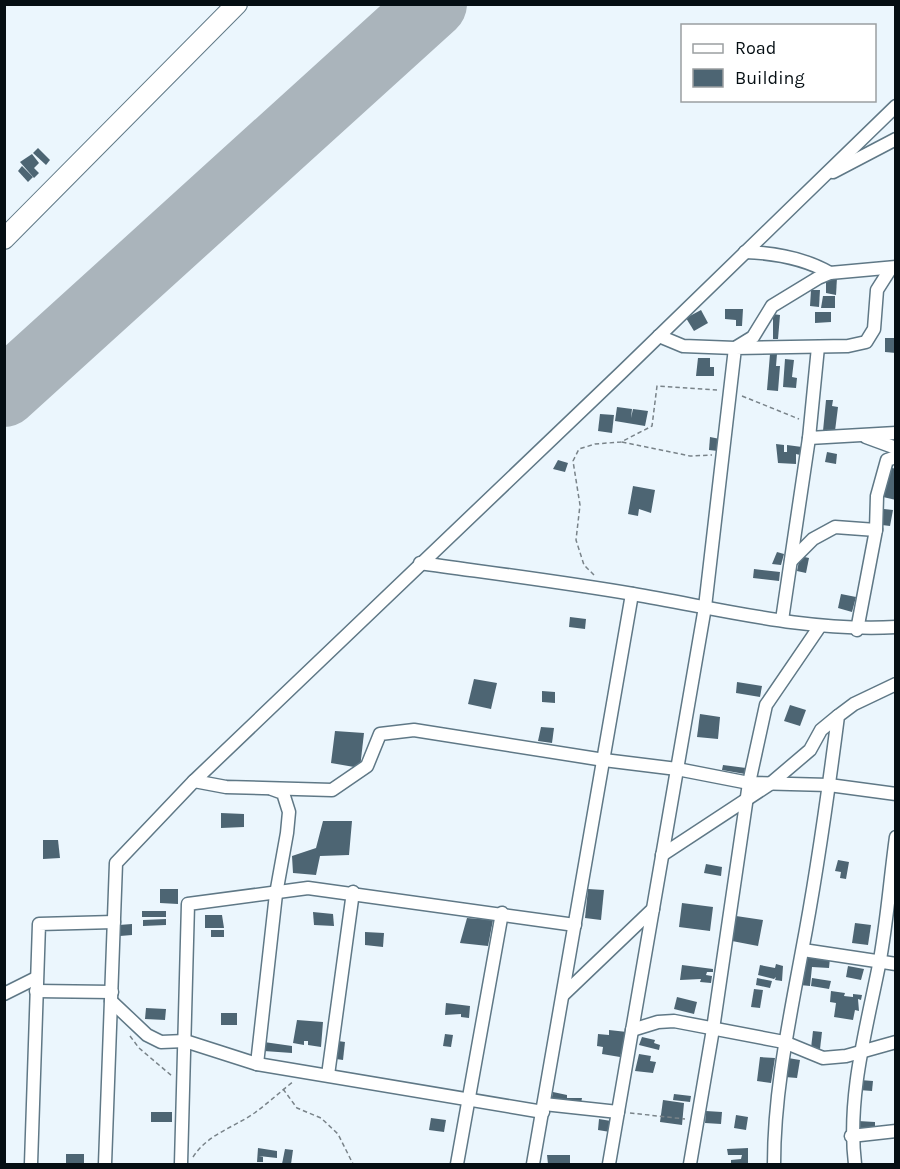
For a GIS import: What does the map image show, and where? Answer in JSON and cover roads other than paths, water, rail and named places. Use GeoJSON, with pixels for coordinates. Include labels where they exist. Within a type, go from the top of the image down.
{"type":"FeatureCollection","features":[{"type":"Feature","properties":{"kind":"highway"},"geometry":{"type":"LineString","coordinates":[[4,239],[237,4]]}},
{"type":"Feature","properties":{"kind":"street"},"geometry":{"type":"LineString","coordinates":[[105,1164],[116,863],[194,781],[896,106]]}},
{"type":"Feature","properties":{"kind":"street"},"geometry":{"type":"LineString","coordinates":[[820,179],[896,139]]}},
{"type":"Feature","properties":{"kind":"street"},"geometry":{"type":"LineString","coordinates":[[745,252],[777,254],[814,264],[830,273]]}},
{"type":"Feature","properties":{"kind":"street"},"geometry":{"type":"LineString","coordinates":[[659,336],[682,346],[735,348],[848,346],[866,342],[874,329],[877,290],[893,267]]}},
{"type":"Feature","properties":{"kind":"street"},"geometry":{"type":"LineString","coordinates":[[735,348],[753,338],[772,306],[818,278],[830,273],[893,267]]}},
{"type":"Feature","properties":{"kind":"street"},"geometry":{"type":"LineString","coordinates":[[782,620],[809,438],[818,347]]}},
{"type":"Feature","properties":{"kind":"street"},"geometry":{"type":"LineString","coordinates":[[609,1164],[705,607],[735,348]]}},
{"type":"Feature","properties":{"kind":"street"},"geometry":{"type":"LineString","coordinates":[[809,438],[896,433]]}},
{"type":"Feature","properties":{"kind":"street"},"geometry":{"type":"LineString","coordinates":[[861,435],[896,448]]}},
{"type":"Feature","properties":{"kind":"street"},"geometry":{"type":"LineString","coordinates":[[856,630],[876,530],[877,496],[886,460],[896,457]]}},
{"type":"Feature","properties":{"kind":"street"},"geometry":{"type":"LineString","coordinates":[[791,561],[813,539],[835,526],[876,530]]}},
{"type":"Feature","properties":{"kind":"street"},"geometry":{"type":"LineString","coordinates":[[420,563],[608,590],[820,626],[856,630],[896,627]]}},
{"type":"Feature","properties":{"kind":"street"},"geometry":{"type":"LineString","coordinates":[[533,1164],[632,594]]}},
{"type":"Feature","properties":{"kind":"street"},"geometry":{"type":"LineString","coordinates":[[690,1164],[713,1029],[749,783],[766,705],[820,626]]}},
{"type":"Feature","properties":{"kind":"street"},"geometry":{"type":"LineString","coordinates":[[662,855],[770,784],[810,750],[821,730],[854,704],[896,684]]}},
{"type":"Feature","properties":{"kind":"street"},"geometry":{"type":"LineString","coordinates":[[774,1164],[774,1132],[784,1042],[803,950],[838,716]]}},
{"type":"Feature","properties":{"kind":"street"},"geometry":{"type":"LineString","coordinates":[[226,787],[332,790],[367,766],[381,734],[414,730],[604,760],[677,769],[749,783],[829,785],[896,794]]}},
{"type":"Feature","properties":{"kind":"street"},"geometry":{"type":"LineString","coordinates":[[194,781],[226,787],[276,789],[283,793],[287,801],[287,833],[276,894],[257,1064]]}},
{"type":"Feature","properties":{"kind":"street"},"geometry":{"type":"LineString","coordinates":[[855,1164],[851,1136],[861,1051],[879,962],[896,837]]}},
{"type":"Feature","properties":{"kind":"street"},"geometry":{"type":"LineString","coordinates":[[181,1164],[188,904],[308,888],[354,892],[575,925]]}},
{"type":"Feature","properties":{"kind":"street"},"geometry":{"type":"LineString","coordinates":[[328,1075],[354,892]]}},
{"type":"Feature","properties":{"kind":"street"},"geometry":{"type":"LineString","coordinates":[[563,995],[653,909]]}},
{"type":"Feature","properties":{"kind":"street"},"geometry":{"type":"LineString","coordinates":[[457,1164],[502,913]]}},
{"type":"Feature","properties":{"kind":"street"},"geometry":{"type":"LineString","coordinates":[[32,1164],[39,924],[114,922]]}},
{"type":"Feature","properties":{"kind":"street"},"geometry":{"type":"LineString","coordinates":[[803,950],[896,964]]}},
{"type":"Feature","properties":{"kind":"street"},"geometry":{"type":"LineString","coordinates":[[4,994],[36,978]]}},
{"type":"Feature","properties":{"kind":"street"},"geometry":{"type":"LineString","coordinates":[[36,991],[112,996],[156,1041],[184,1041],[257,1064],[543,1108],[618,1112]]}},
{"type":"Feature","properties":{"kind":"street"},"geometry":{"type":"LineString","coordinates":[[632,1030],[658,1022],[674,1021],[784,1042],[823,1058],[846,1056],[896,1042]]}},
{"type":"Feature","properties":{"kind":"street"},"geometry":{"type":"LineString","coordinates":[[851,1136],[896,1131]]}}]}
